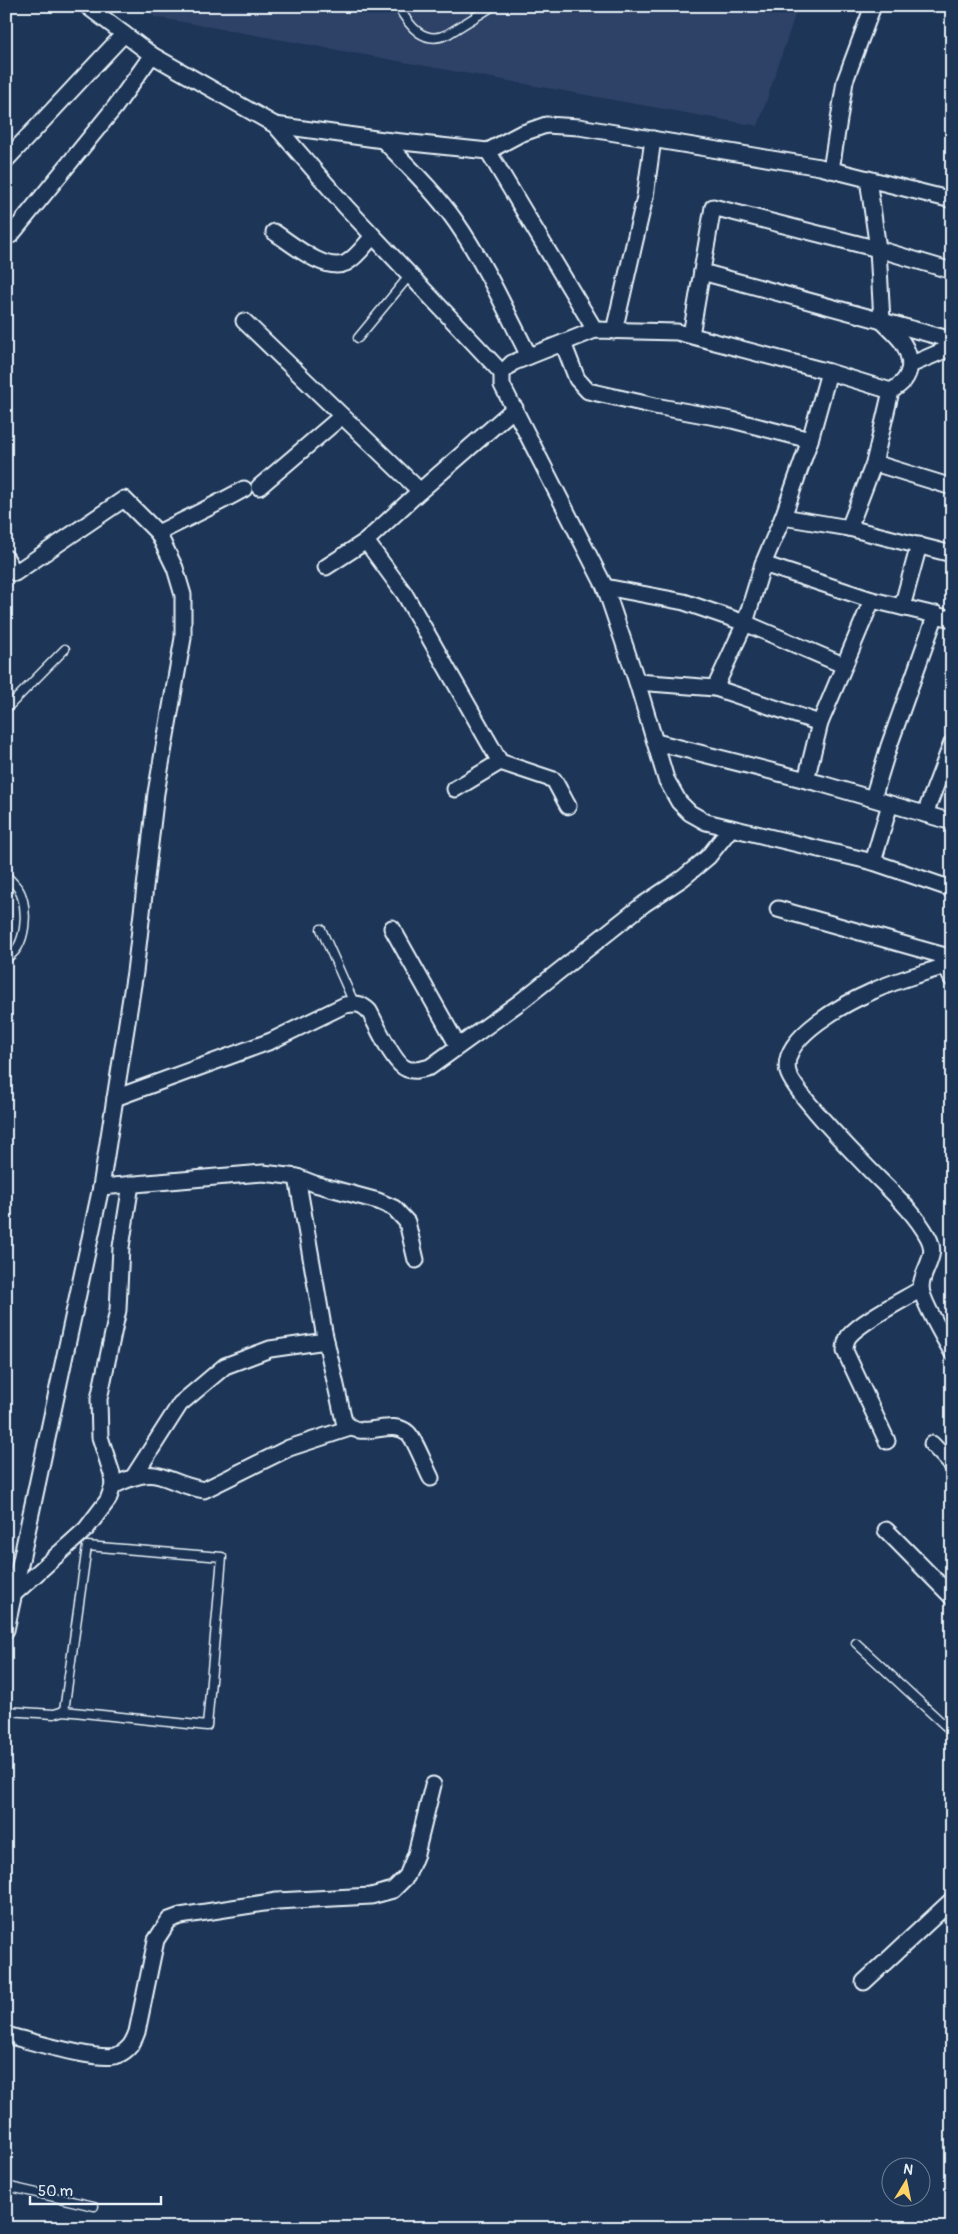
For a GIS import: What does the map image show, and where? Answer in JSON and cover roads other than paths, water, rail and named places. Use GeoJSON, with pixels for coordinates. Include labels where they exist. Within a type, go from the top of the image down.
{"type":"FeatureCollection","features":[{"type":"Feature","properties":{"kind":"street"},"geometry":{"type":"LineString","coordinates":[[87,6],[152,54],[275,125],[373,236],[502,374]]}},
{"type":"Feature","properties":{"kind":"street"},"geometry":{"type":"LineString","coordinates":[[831,170],[845,80],[873,6]]}},
{"type":"Feature","properties":{"kind":"street"},"geometry":{"type":"LineString","coordinates":[[6,160],[124,34]]}},
{"type":"Feature","properties":{"kind":"street"},"geometry":{"type":"LineString","coordinates":[[11,235],[115,107],[152,54]]}},
{"type":"Feature","properties":{"kind":"street"},"geometry":{"type":"LineString","coordinates":[[275,125],[382,140],[488,151],[520,134],[546,126],[579,127],[831,170],[952,200]]}},
{"type":"Feature","properties":{"kind":"street"},"geometry":{"type":"LineString","coordinates":[[614,331],[645,197],[653,139]]}},
{"type":"Feature","properties":{"kind":"street"},"geometry":{"type":"LineString","coordinates":[[382,140],[429,188],[456,222],[490,278],[529,356]]}},
{"type":"Feature","properties":{"kind":"street"},"geometry":{"type":"LineString","coordinates":[[488,151],[595,330]]}},
{"type":"Feature","properties":{"kind":"street"},"geometry":{"type":"LineString","coordinates":[[849,528],[874,463],[891,391],[903,383],[909,374],[910,365],[908,352],[902,340],[882,321],[878,249],[868,179]]}},
{"type":"Feature","properties":{"kind":"street"},"geometry":{"type":"LineString","coordinates":[[691,335],[713,208],[878,249],[952,271]]}},
{"type":"Feature","properties":{"kind":"street"},"geometry":{"type":"LineString","coordinates":[[274,232],[321,263],[332,266],[344,264],[356,256],[373,236]]}},
{"type":"Feature","properties":{"kind":"street"},"geometry":{"type":"LineString","coordinates":[[702,272],[952,340]]}},
{"type":"Feature","properties":{"kind":"street"},"geometry":{"type":"LineString","coordinates":[[244,321],[420,491]]}},
{"type":"Feature","properties":{"kind":"street"},"geometry":{"type":"LineString","coordinates":[[891,391],[830,372],[678,332],[595,330],[512,363],[502,374],[502,385],[516,408],[605,587],[637,682],[666,779],[679,802],[690,813],[706,822],[873,862],[952,889]]}},
{"type":"Feature","properties":{"kind":"street"},"geometry":{"type":"LineString","coordinates":[[563,343],[577,379],[588,391],[732,420],[810,440]]}},
{"type":"Feature","properties":{"kind":"street"},"geometry":{"type":"LineString","coordinates":[[910,365],[952,347]]}},
{"type":"Feature","properties":{"kind":"street"},"geometry":{"type":"LineString","coordinates":[[715,688],[745,624],[763,564],[783,518],[810,440],[830,372]]}},
{"type":"Feature","properties":{"kind":"street"},"geometry":{"type":"LineString","coordinates":[[326,567],[366,541],[420,491],[516,408]]}},
{"type":"Feature","properties":{"kind":"street"},"geometry":{"type":"LineString","coordinates":[[260,487],[342,416]]}},
{"type":"Feature","properties":{"kind":"street"},"geometry":{"type":"LineString","coordinates":[[874,463],[952,487]]}},
{"type":"Feature","properties":{"kind":"street"},"geometry":{"type":"LineString","coordinates":[[158,533],[244,489]]}},
{"type":"Feature","properties":{"kind":"street"},"geometry":{"type":"LineString","coordinates":[[6,558],[15,573],[124,499],[158,533],[175,568],[183,595],[183,638],[156,793],[135,972],[101,1187],[6,1630]]}},
{"type":"Feature","properties":{"kind":"street"},"geometry":{"type":"LineString","coordinates":[[783,518],[849,528],[952,554]]}},
{"type":"Feature","properties":{"kind":"street"},"geometry":{"type":"LineString","coordinates":[[366,541],[404,593],[500,762],[554,780],[568,806]]}},
{"type":"Feature","properties":{"kind":"street"},"geometry":{"type":"LineString","coordinates":[[902,607],[919,545]]}},
{"type":"Feature","properties":{"kind":"street"},"geometry":{"type":"LineString","coordinates":[[763,564],[872,600],[952,619]]}},
{"type":"Feature","properties":{"kind":"street"},"geometry":{"type":"LineString","coordinates":[[605,587],[684,602],[745,624],[843,665]]}},
{"type":"Feature","properties":{"kind":"street"},"geometry":{"type":"LineString","coordinates":[[806,780],[820,723],[872,600]]}},
{"type":"Feature","properties":{"kind":"street"},"geometry":{"type":"LineString","coordinates":[[873,798],[889,746],[936,614]]}},
{"type":"Feature","properties":{"kind":"street"},"geometry":{"type":"LineString","coordinates":[[637,682],[715,688],[820,723]]}},
{"type":"Feature","properties":{"kind":"street"},"geometry":{"type":"LineString","coordinates":[[656,742],[873,798],[952,822]]}},
{"type":"Feature","properties":{"kind":"street"},"geometry":{"type":"LineString","coordinates":[[925,814],[950,751]]}},
{"type":"Feature","properties":{"kind":"street"},"geometry":{"type":"LineString","coordinates":[[455,789],[500,762]]}},
{"type":"Feature","properties":{"kind":"street"},"geometry":{"type":"LineString","coordinates":[[873,862],[890,804]]}},
{"type":"Feature","properties":{"kind":"street"},"geometry":{"type":"LineString","coordinates":[[115,1098],[270,1040],[345,1005],[354,1003],[363,1005],[369,1011],[397,1061],[406,1069],[415,1071],[430,1067],[520,1002],[644,904],[684,878],[708,857],[731,828]]}},
{"type":"Feature","properties":{"kind":"street"},"geometry":{"type":"LineString","coordinates":[[778,909],[947,965]]}},
{"type":"Feature","properties":{"kind":"street"},"geometry":{"type":"LineString","coordinates":[[392,928],[458,1046]]}},
{"type":"Feature","properties":{"kind":"street"},"geometry":{"type":"LineString","coordinates":[[947,965],[874,990],[815,1024],[798,1040],[788,1059],[788,1072],[797,1088],[865,1165],[912,1213],[930,1238],[933,1254],[923,1276],[921,1289],[952,1352]]}},
{"type":"Feature","properties":{"kind":"street"},"geometry":{"type":"LineString","coordinates":[[101,1187],[263,1173],[297,1177],[315,1184],[378,1201],[394,1208],[407,1222],[416,1260]]}},
{"type":"Feature","properties":{"kind":"street"},"geometry":{"type":"LineString","coordinates":[[297,1177],[326,1341],[344,1421],[350,1428],[356,1431],[400,1429],[409,1434],[431,1478]]}},
{"type":"Feature","properties":{"kind":"street"},"geometry":{"type":"LineString","coordinates":[[14,1594],[86,1529],[108,1500],[113,1486],[112,1474],[100,1436],[99,1399],[118,1310],[121,1247],[131,1184]]}},
{"type":"Feature","properties":{"kind":"street"},"geometry":{"type":"LineString","coordinates":[[887,1441],[845,1350],[845,1345],[848,1336],[860,1326],[921,1289]]}},
{"type":"Feature","properties":{"kind":"street"},"geometry":{"type":"LineString","coordinates":[[134,1476],[180,1404],[225,1366],[270,1349],[326,1341]]}},
{"type":"Feature","properties":{"kind":"street"},"geometry":{"type":"LineString","coordinates":[[113,1486],[134,1476],[151,1473],[166,1477],[189,1488],[204,1490],[289,1448],[350,1428]]}},
{"type":"Feature","properties":{"kind":"street"},"geometry":{"type":"LineString","coordinates":[[932,1444],[952,1465]]}},
{"type":"Feature","properties":{"kind":"street"},"geometry":{"type":"LineString","coordinates":[[886,1530],[952,1597]]}},
{"type":"Feature","properties":{"kind":"street"},"geometry":{"type":"LineString","coordinates":[[6,2035],[99,2057],[116,2056],[132,2046],[137,2032],[156,1940],[169,1920],[180,1916],[277,1901],[371,1896],[393,1890],[408,1876],[416,1854],[433,1785]]}},
{"type":"Feature","properties":{"kind":"street"},"geometry":{"type":"LineString","coordinates":[[864,1982],[952,1900]]}},
{"type":"Feature","properties":{"kind":"lane"},"geometry":{"type":"LineString","coordinates":[[398,6],[412,27],[430,39],[441,38],[493,6]]}},
{"type":"Feature","properties":{"kind":"lane"},"geometry":{"type":"LineString","coordinates":[[358,338],[410,275]]}},
{"type":"Feature","properties":{"kind":"lane"},"geometry":{"type":"LineString","coordinates":[[6,709],[65,649]]}},
{"type":"Feature","properties":{"kind":"lane"},"geometry":{"type":"LineString","coordinates":[[6,875],[19,890],[25,908],[20,943],[10,956],[6,958]]}},
{"type":"Feature","properties":{"kind":"lane"},"geometry":{"type":"LineString","coordinates":[[322,929],[354,1003]]}},
{"type":"Feature","properties":{"kind":"lane"},"geometry":{"type":"LineString","coordinates":[[6,1711],[54,1714],[64,1711],[207,1726],[222,1557],[87,1546],[64,1711]]}},
{"type":"Feature","properties":{"kind":"lane"},"geometry":{"type":"LineString","coordinates":[[856,1643],[952,1732]]}},
{"type":"Feature","properties":{"kind":"lane"},"geometry":{"type":"LineString","coordinates":[[6,2186],[94,2206]]}}]}
